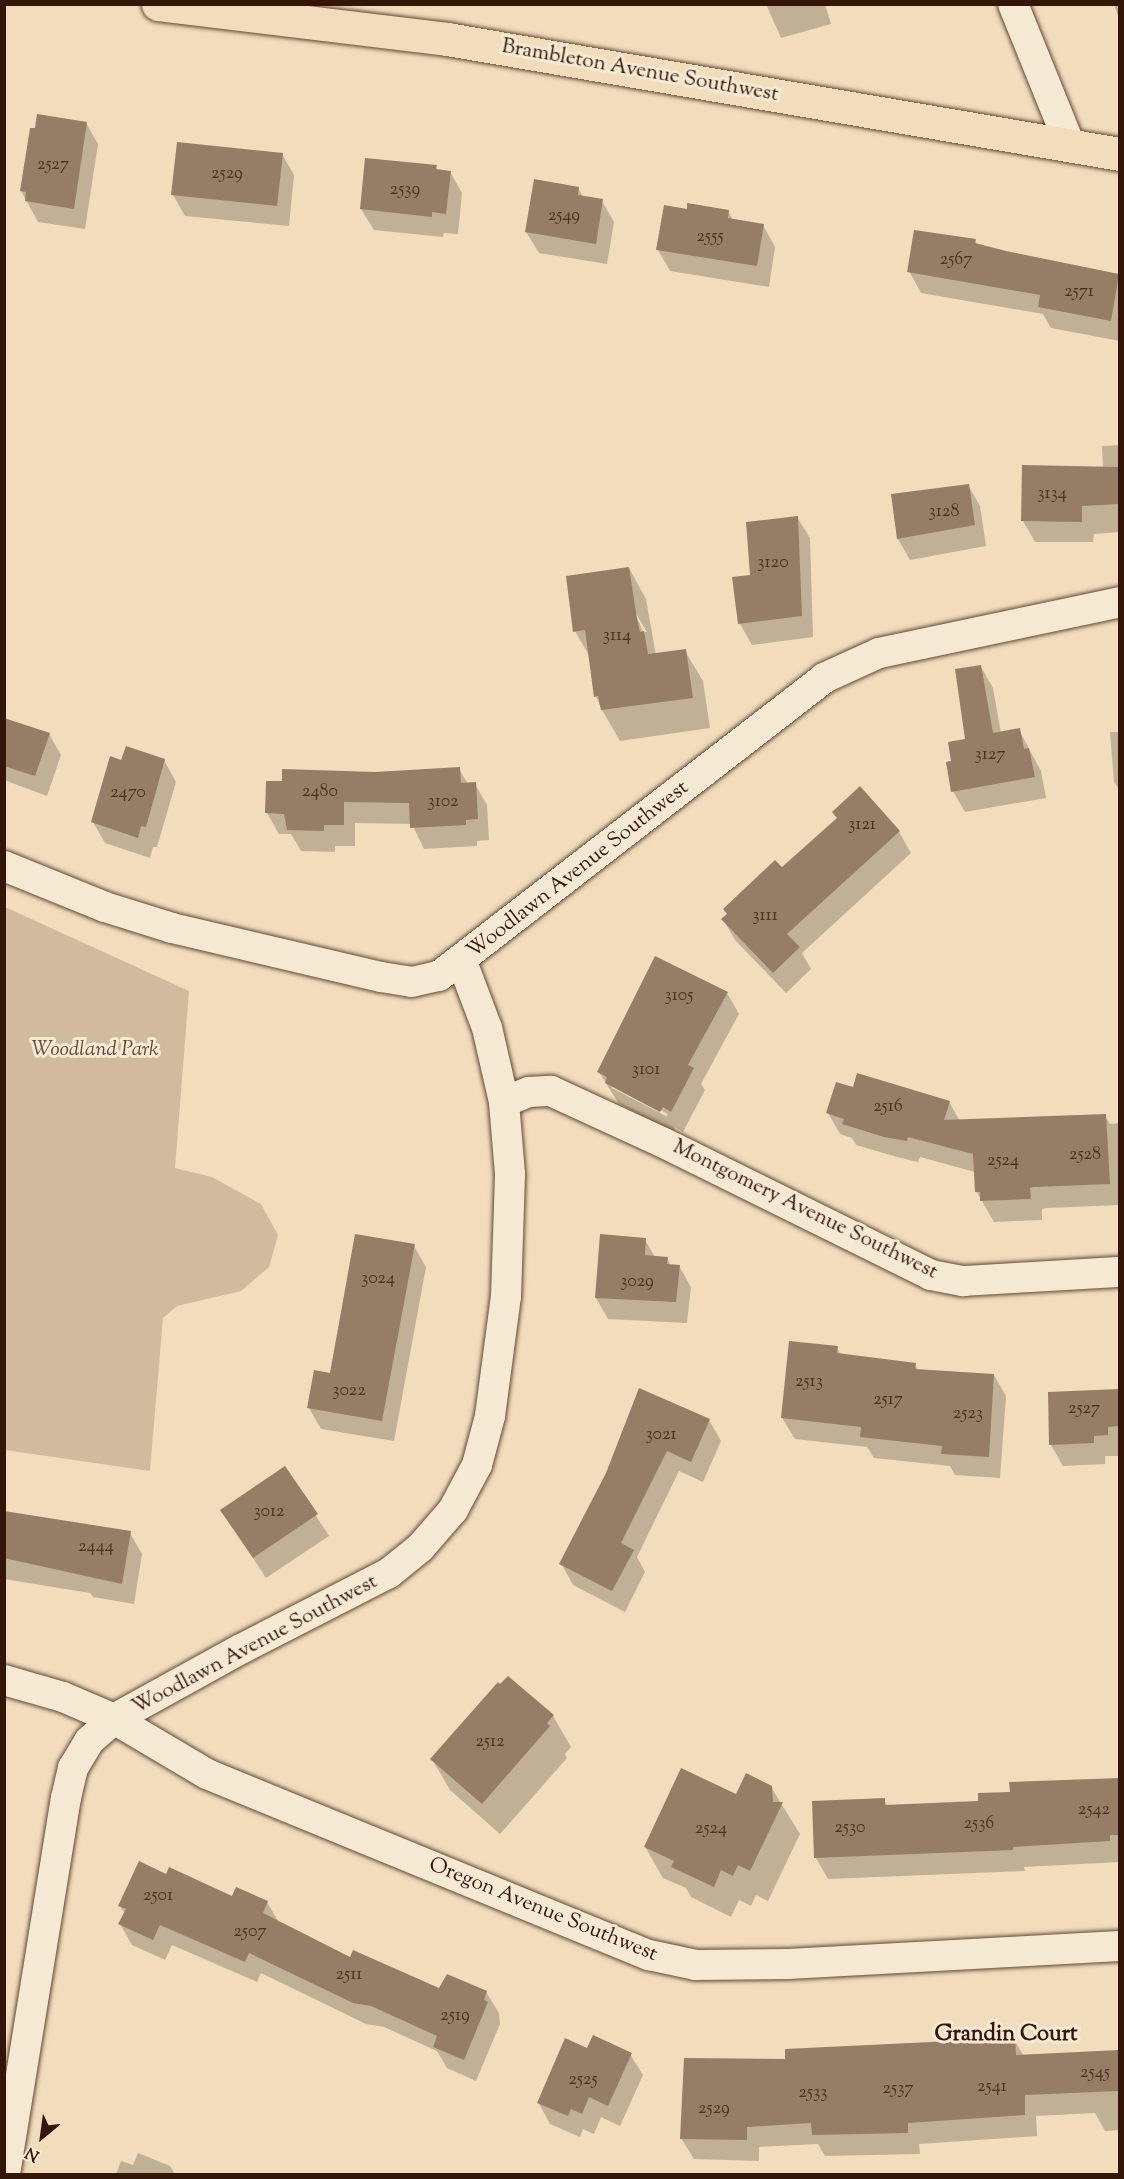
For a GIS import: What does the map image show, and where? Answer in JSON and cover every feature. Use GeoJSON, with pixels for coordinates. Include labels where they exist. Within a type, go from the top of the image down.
{"type":"FeatureCollection","features":[{"type":"Feature","properties":{"kind":"main road","name":"Brambleton Avenue Southwest"},"geometry":{"type":"LineString","coordinates":[[158,4],[459,41],[1119,154]]}},
{"type":"Feature","properties":{"kind":"street"},"geometry":{"type":"LineString","coordinates":[[1013,4],[1070,145]]}},
{"type":"Feature","properties":{"kind":"street","name":"Woodlawn Avenue Southwest"},"geometry":{"type":"LineString","coordinates":[[5,2175],[73,1768],[89,1741],[114,1719],[241,1649],[364,1589],[420,1548],[453,1510],[477,1465],[490,1416],[505,1307],[510,1174],[504,1102],[487,1028],[462,962],[824,678],[879,653],[1119,602]]}},
{"type":"Feature","properties":{"kind":"street"},"geometry":{"type":"LineString","coordinates":[[4,866],[105,907],[172,928],[381,977],[412,982],[439,976],[462,962]]}},
{"type":"Feature","properties":{"kind":"street","name":"Montgomery Avenue Southwest"},"geometry":{"type":"LineString","coordinates":[[504,1102],[528,1092],[551,1092],[664,1143],[931,1275],[963,1281],[1119,1272]]}},
{"type":"Feature","properties":{"kind":"street","name":"Oregon Avenue Southwest"},"geometry":{"type":"LineString","coordinates":[[4,1680],[63,1697],[114,1719],[207,1774],[649,1955],[696,1965],[788,1964],[1119,1946]]}},
{"type":"Feature","properties":{"kind":"green space","name":"Woodland Park"},"geometry":{"type":"Polygon","coordinates":[[[5,907],[189,991],[175,1168],[212,1177],[261,1204],[278,1235],[269,1267],[241,1291],[177,1306],[163,1318],[150,1471],[5,1450],[5,907]]]}},
{"type":"Feature","properties":{"kind":"building"},"geometry":{"type":"Polygon","coordinates":[[[37,114],[87,122],[74,209],[25,201],[26,192],[20,191],[30,128],[35,128],[37,114]]]}},
{"type":"Feature","properties":{"kind":"building"},"geometry":{"type":"Polygon","coordinates":[[[177,142],[283,153],[277,206],[171,195],[177,142]]]}},
{"type":"Feature","properties":{"kind":"building"},"geometry":{"type":"Polygon","coordinates":[[[365,158],[437,165],[436,169],[451,171],[446,214],[432,212],[432,217],[360,209],[365,158]]]}},
{"type":"Feature","properties":{"kind":"building"},"geometry":{"type":"Polygon","coordinates":[[[534,179],[579,187],[578,195],[603,199],[596,244],[525,232],[534,179]]]}},
{"type":"Feature","properties":{"kind":"building"},"geometry":{"type":"Polygon","coordinates":[[[687,203],[729,210],[728,218],[764,224],[757,266],[656,250],[664,205],[687,209],[687,203]]]}},
{"type":"Feature","properties":{"kind":"building"},"geometry":{"type":"Polygon","coordinates":[[[914,230],[976,239],[975,243],[1006,251],[1119,274],[1111,321],[1038,307],[1040,295],[907,272],[914,230]]]}},
{"type":"Feature","properties":{"kind":"building"},"geometry":{"type":"Polygon","coordinates":[[[1022,465],[1119,467],[1119,504],[1082,506],[1082,522],[1021,521],[1022,465]]]}},
{"type":"Feature","properties":{"kind":"building"},"geometry":{"type":"Polygon","coordinates":[[[969,484],[975,525],[897,539],[891,494],[969,484]]]}},
{"type":"Feature","properties":{"kind":"building"},"geometry":{"type":"Polygon","coordinates":[[[798,516],[802,616],[738,624],[732,577],[750,575],[746,522],[798,516]]]}},
{"type":"Feature","properties":{"kind":"building"},"geometry":{"type":"Polygon","coordinates":[[[629,567],[637,619],[640,632],[644,631],[648,654],[686,649],[693,698],[601,710],[598,696],[594,697],[585,630],[573,632],[566,576],[629,567]]]}},
{"type":"Feature","properties":{"kind":"building"},"geometry":{"type":"Polygon","coordinates":[[[981,665],[993,733],[1020,728],[1024,749],[1029,748],[1035,777],[951,792],[946,762],[951,761],[948,742],[965,739],[955,669],[981,665]]]}},
{"type":"Feature","properties":{"kind":"building"},"geometry":{"type":"Polygon","coordinates":[[[4,718],[50,733],[35,776],[4,766],[4,718]]]}},
{"type":"Feature","properties":{"kind":"building"},"geometry":{"type":"Polygon","coordinates":[[[126,746],[165,759],[146,827],[141,826],[138,838],[91,822],[110,756],[121,760],[126,746]]]}},
{"type":"Feature","properties":{"kind":"building"},"geometry":{"type":"Polygon","coordinates":[[[460,767],[461,783],[476,782],[478,819],[466,820],[466,825],[410,828],[409,803],[344,802],[344,825],[324,825],[324,831],[287,830],[284,814],[265,813],[266,781],[282,781],[282,769],[375,772],[460,767]]]}},
{"type":"Feature","properties":{"kind":"building"},"geometry":{"type":"Polygon","coordinates":[[[860,786],[900,831],[787,934],[800,947],[773,973],[721,919],[727,914],[723,909],[775,860],[782,867],[837,818],[832,812],[860,786]]]}},
{"type":"Feature","properties":{"kind":"building"},"geometry":{"type":"Polygon","coordinates":[[[655,956],[728,992],[688,1065],[694,1068],[671,1112],[663,1107],[660,1112],[605,1083],[607,1077],[597,1072],[655,956]]]}},
{"type":"Feature","properties":{"kind":"building"},"geometry":{"type":"Polygon","coordinates":[[[857,1073],[950,1101],[944,1120],[1106,1114],[1110,1184],[1034,1187],[1030,1188],[1031,1199],[980,1201],[980,1192],[975,1192],[973,1154],[908,1137],[907,1141],[884,1137],[842,1124],[844,1119],[826,1113],[836,1082],[853,1087],[857,1073]]]}},
{"type":"Feature","properties":{"kind":"building"},"geometry":{"type":"Polygon","coordinates":[[[355,1234],[415,1244],[382,1421],[307,1408],[314,1370],[330,1373],[355,1234]]]}},
{"type":"Feature","properties":{"kind":"building"},"geometry":{"type":"Polygon","coordinates":[[[600,1234],[646,1238],[645,1255],[668,1257],[667,1264],[680,1265],[676,1302],[595,1298],[600,1234]]]}},
{"type":"Feature","properties":{"kind":"building"},"geometry":{"type":"Polygon","coordinates":[[[789,1341],[838,1346],[837,1353],[916,1363],[915,1369],[994,1374],[989,1457],[941,1454],[942,1446],[860,1437],[861,1427],[781,1418],[789,1341]]]}},
{"type":"Feature","properties":{"kind":"building"},"geometry":{"type":"Polygon","coordinates":[[[639,1388],[710,1419],[691,1462],[667,1451],[621,1543],[634,1550],[612,1591],[559,1564],[606,1473],[639,1388]]]}},
{"type":"Feature","properties":{"kind":"building"},"geometry":{"type":"Polygon","coordinates":[[[1119,1389],[1119,1426],[1108,1427],[1108,1435],[1094,1436],[1094,1443],[1049,1445],[1048,1392],[1119,1389]]]}},
{"type":"Feature","properties":{"kind":"building"},"geometry":{"type":"Polygon","coordinates":[[[285,1466],[318,1514],[253,1558],[220,1510],[285,1466]]]}},
{"type":"Feature","properties":{"kind":"building"},"geometry":{"type":"Polygon","coordinates":[[[4,1511],[131,1531],[122,1584],[4,1558],[4,1511]]]}},
{"type":"Feature","properties":{"kind":"building"},"geometry":{"type":"Polygon","coordinates":[[[508,1676],[554,1715],[547,1723],[550,1726],[482,1804],[430,1759],[498,1682],[500,1684],[508,1676]]]}},
{"type":"Feature","properties":{"kind":"building"},"geometry":{"type":"Polygon","coordinates":[[[681,1768],[736,1794],[746,1773],[772,1786],[773,1802],[783,1802],[750,1871],[738,1865],[733,1876],[721,1870],[714,1887],[671,1867],[674,1861],[644,1847],[681,1768]]]}},
{"type":"Feature","properties":{"kind":"building"},"geometry":{"type":"Polygon","coordinates":[[[1119,1778],[1119,1835],[1110,1835],[1110,1841],[1013,1847],[1013,1850],[814,1858],[812,1801],[885,1798],[885,1805],[978,1801],[978,1793],[1010,1792],[1009,1782],[1119,1778]]]}},
{"type":"Feature","properties":{"kind":"building"},"geometry":{"type":"Polygon","coordinates":[[[139,1861],[166,1874],[169,1867],[232,1896],[236,1887],[268,1901],[263,1913],[350,1957],[353,1950],[439,1988],[447,1974],[487,1991],[484,2000],[488,2002],[464,2060],[433,2047],[437,2036],[371,2006],[353,2003],[249,1953],[245,1962],[160,1925],[153,1940],[118,1924],[126,1909],[118,1906],[139,1861]]]}},
{"type":"Feature","properties":{"kind":"building"},"geometry":{"type":"Polygon","coordinates":[[[593,2035],[632,2053],[608,2106],[589,2097],[582,2114],[571,2109],[568,2116],[537,2103],[565,2038],[587,2048],[593,2035]]]}},
{"type":"Feature","properties":{"kind":"building"},"geometry":{"type":"Polygon","coordinates":[[[1015,2038],[1016,2055],[1119,2050],[1119,2091],[1025,2095],[1025,2115],[908,2123],[908,2133],[812,2135],[811,2123],[747,2127],[747,2140],[680,2139],[684,2058],[785,2059],[785,2049],[1015,2038]]]}},
{"type":"Feature","properties":{"kind":"district","name":"Grandin Court"},"geometry":{"type":"Point","coordinates":[1006,2036]}}]}
